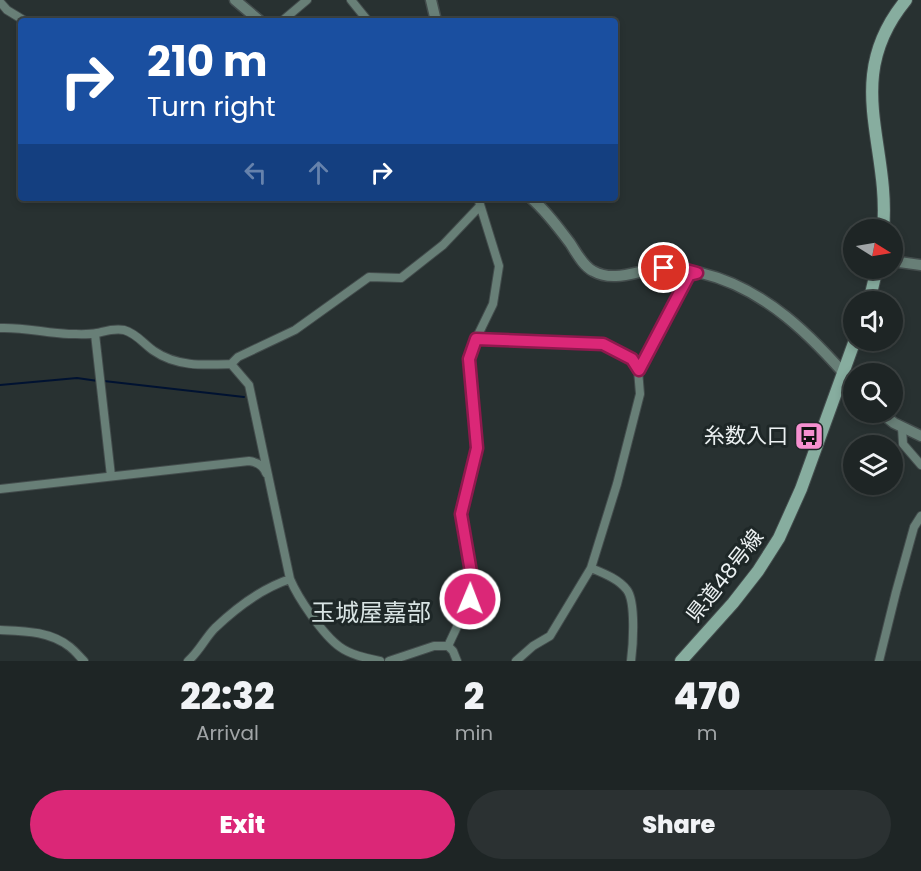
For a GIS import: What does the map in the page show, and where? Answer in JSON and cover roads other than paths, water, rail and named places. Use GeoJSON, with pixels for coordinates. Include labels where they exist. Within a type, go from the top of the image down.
{"type":"FeatureCollection","features":[{"type":"Feature","properties":{"kind":"main road"},"geometry":{"type":"LineString","coordinates":[[884,219],[883,193],[873,114],[872,77],[879,44],[889,24],[906,0]]}},
{"type":"Feature","properties":{"kind":"main road","name":"県道48号線"},"geometry":{"type":"LineString","coordinates":[[681,661],[733,603],[758,571],[779,538],[801,489],[843,373]]}},
{"type":"Feature","properties":{"kind":"street"},"geometry":{"type":"LineString","coordinates":[[235,0],[256,18]]}},
{"type":"Feature","properties":{"kind":"street"},"geometry":{"type":"LineString","coordinates":[[286,18],[307,0]]}},
{"type":"Feature","properties":{"kind":"street"},"geometry":{"type":"LineString","coordinates":[[351,0],[366,18]]}},
{"type":"Feature","properties":{"kind":"street"},"geometry":{"type":"LineString","coordinates":[[431,0],[435,18]]}},
{"type":"Feature","properties":{"kind":"street"},"geometry":{"type":"LineString","coordinates":[[0,2],[7,10],[20,18]]}},
{"type":"Feature","properties":{"kind":"street"},"geometry":{"type":"LineString","coordinates":[[534,201],[547,213],[590,270],[608,276],[621,276],[647,270],[679,268],[721,278],[779,310],[797,325],[843,373]]}},
{"type":"Feature","properties":{"kind":"street"},"geometry":{"type":"LineString","coordinates":[[448,646],[470,599],[472,578],[461,514],[477,448],[469,359],[493,304],[500,266],[479,202]]}},
{"type":"Feature","properties":{"kind":"street"},"geometry":{"type":"LineString","coordinates":[[0,328],[12,327],[66,334],[95,334],[111,329],[126,330],[170,360],[195,365],[231,364],[238,357],[296,330],[369,277],[401,278],[443,245],[479,202]]}},
{"type":"Feature","properties":{"kind":"street"},"geometry":{"type":"LineString","coordinates":[[903,263],[921,265]]}},
{"type":"Feature","properties":{"kind":"street"},"geometry":{"type":"LineString","coordinates":[[639,370],[689,275],[697,273]]}},
{"type":"Feature","properties":{"kind":"street"},"geometry":{"type":"LineString","coordinates":[[95,334],[111,476]]}},
{"type":"Feature","properties":{"kind":"street"},"geometry":{"type":"LineString","coordinates":[[476,339],[603,344],[632,359],[639,370],[640,394],[617,484],[591,568],[550,636],[533,646],[516,661]]}},
{"type":"Feature","properties":{"kind":"street"},"geometry":{"type":"LineString","coordinates":[[231,364],[249,385],[290,579],[294,588],[328,636],[342,649],[380,661]]}},
{"type":"Feature","properties":{"kind":"street"},"geometry":{"type":"LineString","coordinates":[[895,423],[921,436]]}},
{"type":"Feature","properties":{"kind":"street"},"geometry":{"type":"LineString","coordinates":[[902,428],[903,444],[921,465]]}},
{"type":"Feature","properties":{"kind":"street"},"geometry":{"type":"LineString","coordinates":[[0,489],[249,461],[257,462],[264,468],[270,482]]}},
{"type":"Feature","properties":{"kind":"street"},"geometry":{"type":"LineString","coordinates":[[879,661],[914,527],[921,516]]}},
{"type":"Feature","properties":{"kind":"street"},"geometry":{"type":"LineString","coordinates":[[591,568],[613,578],[628,591],[632,616],[631,661]]}},
{"type":"Feature","properties":{"kind":"street"},"geometry":{"type":"LineString","coordinates":[[188,661],[214,629],[265,589],[290,579]]}},
{"type":"Feature","properties":{"kind":"street"},"geometry":{"type":"LineString","coordinates":[[0,630],[21,630],[46,635],[68,646],[84,661]]}},
{"type":"Feature","properties":{"kind":"street"},"geometry":{"type":"LineString","coordinates":[[389,661],[434,646],[448,646],[457,661]]}},
{"type":"Feature","properties":{"kind":"waterway"},"geometry":{"type":"LineString","coordinates":[[0,385],[77,378],[98,381]]}},
{"type":"Feature","properties":{"kind":"waterway"},"geometry":{"type":"LineString","coordinates":[[104,381],[244,397]]}},
{"type":"Feature","properties":{"kind":"place","name":"糸数入口"},"geometry":{"type":"Point","coordinates":[809,436]}},
{"type":"Feature","properties":{"kind":"district","name":"玉城屋嘉部"},"geometry":{"type":"Point","coordinates":[371,613]}}]}
